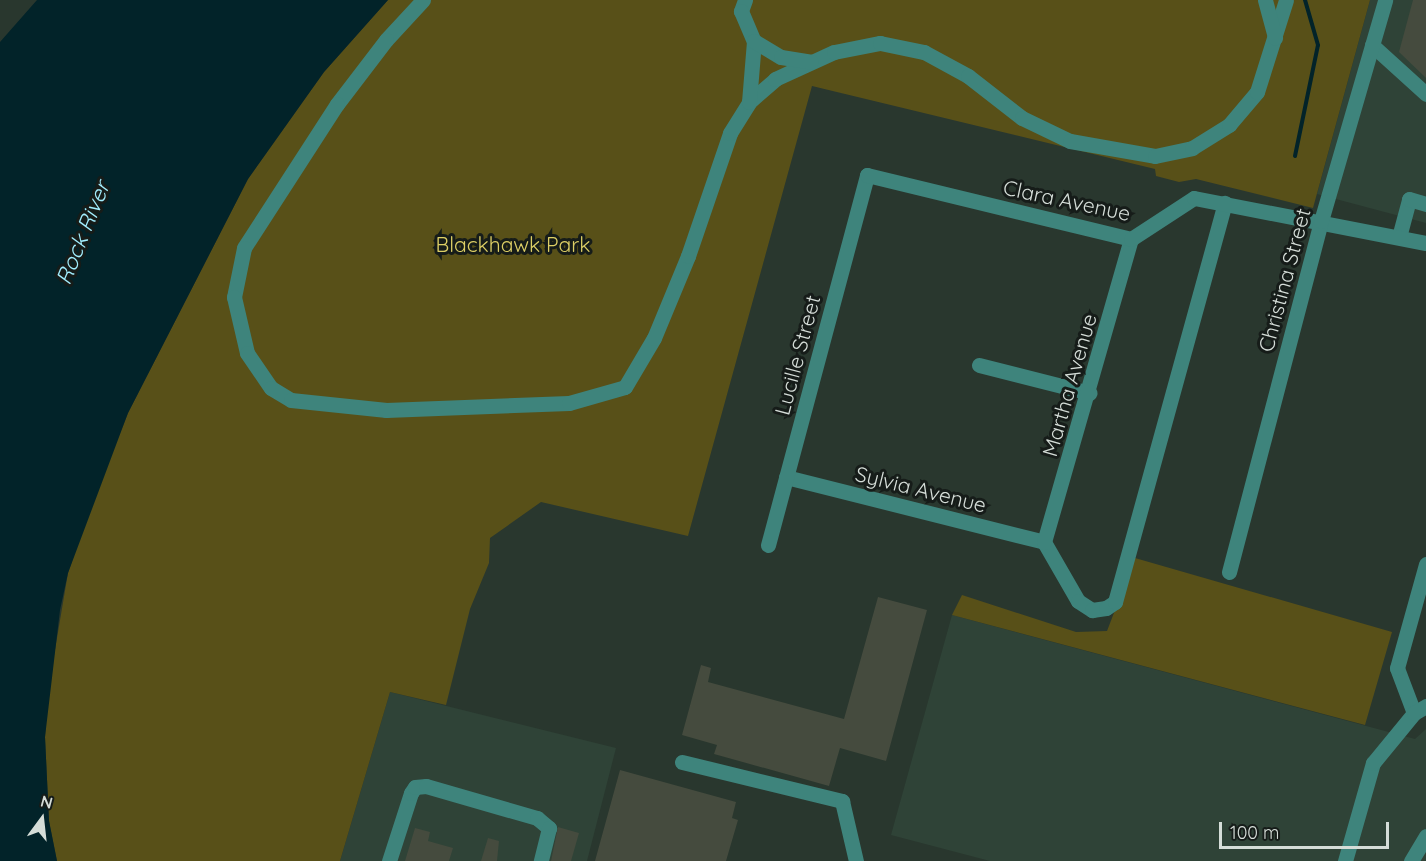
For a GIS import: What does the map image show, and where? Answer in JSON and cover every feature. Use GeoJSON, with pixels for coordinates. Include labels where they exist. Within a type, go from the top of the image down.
{"type":"FeatureCollection","features":[{"type":"Feature","properties":{"kind":"street"},"geometry":{"type":"LineString","coordinates":[[423,0],[386,40],[338,104],[244,248],[234,297],[247,352],[271,388],[291,400],[386,410],[569,403],[625,387],[654,338],[688,256],[730,133],[749,102],[775,79],[834,52],[880,43],[924,52],[968,76],[1022,118],[1070,141],[1155,156],[1192,148],[1229,125],[1257,92],[1286,0]]}},
{"type":"Feature","properties":{"kind":"street"},"geometry":{"type":"LineString","coordinates":[[744,0],[741,11],[754,41],[749,102]]}},
{"type":"Feature","properties":{"kind":"street"},"geometry":{"type":"LineString","coordinates":[[1265,0],[1275,38]]}},
{"type":"Feature","properties":{"kind":"street","name":"Christina Street"},"geometry":{"type":"LineString","coordinates":[[1229,572],[1321,221],[1385,0]]}},
{"type":"Feature","properties":{"kind":"street"},"geometry":{"type":"LineString","coordinates":[[754,41],[781,57],[811,62]]}},
{"type":"Feature","properties":{"kind":"street"},"geometry":{"type":"LineString","coordinates":[[1372,45],[1426,94]]}},
{"type":"Feature","properties":{"kind":"street","name":"Clara Avenue"},"geometry":{"type":"LineString","coordinates":[[867,175],[1131,239],[1194,198],[1426,243]]}},
{"type":"Feature","properties":{"kind":"street","name":"Lucille Street"},"geometry":{"type":"LineString","coordinates":[[768,545],[867,175]]}},
{"type":"Feature","properties":{"kind":"street"},"geometry":{"type":"LineString","coordinates":[[1399,237],[1409,199],[1426,204]]}},
{"type":"Feature","properties":{"kind":"street"},"geometry":{"type":"LineString","coordinates":[[1044,542],[1078,601],[1092,610],[1106,608],[1115,602],[1225,203]]}},
{"type":"Feature","properties":{"kind":"street","name":"Martha Avenue"},"geometry":{"type":"LineString","coordinates":[[1044,542],[1090,393],[1131,239]]}},
{"type":"Feature","properties":{"kind":"street"},"geometry":{"type":"LineString","coordinates":[[979,365],[1090,393]]}},
{"type":"Feature","properties":{"kind":"street","name":"Sylvia Avenue"},"geometry":{"type":"LineString","coordinates":[[786,477],[1044,542]]}},
{"type":"Feature","properties":{"kind":"street"},"geometry":{"type":"LineString","coordinates":[[1345,861],[1373,763],[1420,710],[1397,668],[1426,564]]}},
{"type":"Feature","properties":{"kind":"street"},"geometry":{"type":"LineString","coordinates":[[682,762],[842,801],[856,861]]}},
{"type":"Feature","properties":{"kind":"street"},"geometry":{"type":"LineString","coordinates":[[389,861],[411,793],[415,787],[426,786],[537,818],[549,828],[541,861]]}},
{"type":"Feature","properties":{"kind":"street"},"geometry":{"type":"LineString","coordinates":[[1411,861],[1426,836]]}},
{"type":"Feature","properties":{"kind":"shaded area"},"geometry":{"type":"Polygon","coordinates":[[[1370,0],[1426,0],[1426,223],[1317,194],[1370,0]]]}},
{"type":"Feature","properties":{"kind":"shaded area"},"geometry":{"type":"Polygon","coordinates":[[[952,615],[1415,739],[1426,729],[1426,861],[990,861],[891,835],[952,615]]]}},
{"type":"Feature","properties":{"kind":"shaded area"},"geometry":{"type":"Polygon","coordinates":[[[390,692],[616,748],[587,861],[340,861],[390,692]]]}},
{"type":"Feature","properties":{"kind":"green space","name":"Blackhawk Park"},"geometry":{"type":"Polygon","coordinates":[[[388,0],[1370,0],[1313,208],[1196,179],[1179,182],[1156,176],[1155,169],[812,86],[688,536],[541,502],[490,538],[489,563],[470,609],[446,705],[390,692],[340,861],[57,861],[49,821],[45,737],[48,691],[68,573],[90,508],[128,413],[248,179],[324,72],[388,0]]]}},
{"type":"Feature","properties":{"kind":"green space"},"geometry":{"type":"Polygon","coordinates":[[[1135,558],[1392,632],[1365,725],[952,615],[962,595],[1076,632],[1107,631],[1135,558]]]}},
{"type":"Feature","properties":{"kind":"water","name":"Rock River"},"geometry":{"type":"Polygon","coordinates":[[[37,0],[388,0],[324,72],[248,179],[128,413],[68,573],[60,610],[45,737],[49,821],[57,861],[0,861],[0,42],[37,0]]]}},
{"type":"Feature","properties":{"kind":"building"},"geometry":{"type":"Polygon","coordinates":[[[1413,0],[1426,0],[1426,78],[1399,52],[1413,0]]]}},
{"type":"Feature","properties":{"kind":"building"},"geometry":{"type":"Polygon","coordinates":[[[878,597],[927,610],[886,761],[840,748],[829,786],[714,754],[717,745],[682,735],[701,665],[711,668],[708,682],[844,719],[878,597]]]}},
{"type":"Feature","properties":{"kind":"building"},"geometry":{"type":"Polygon","coordinates":[[[620,770],[736,802],[732,818],[738,820],[726,861],[595,861],[620,770]]]}},
{"type":"Feature","properties":{"kind":"building"},"geometry":{"type":"Polygon","coordinates":[[[558,827],[579,833],[571,861],[551,861],[558,827]]]}},
{"type":"Feature","properties":{"kind":"building"},"geometry":{"type":"Polygon","coordinates":[[[415,828],[430,832],[428,841],[453,848],[449,861],[405,861],[415,828]]]}},
{"type":"Feature","properties":{"kind":"building"},"geometry":{"type":"Polygon","coordinates":[[[488,838],[499,841],[497,861],[481,861],[488,838]]]}},
{"type":"Feature","properties":{"kind":"waterway"},"geometry":{"type":"LineString","coordinates":[[1295,156],[1318,45],[1305,0]]}}]}
